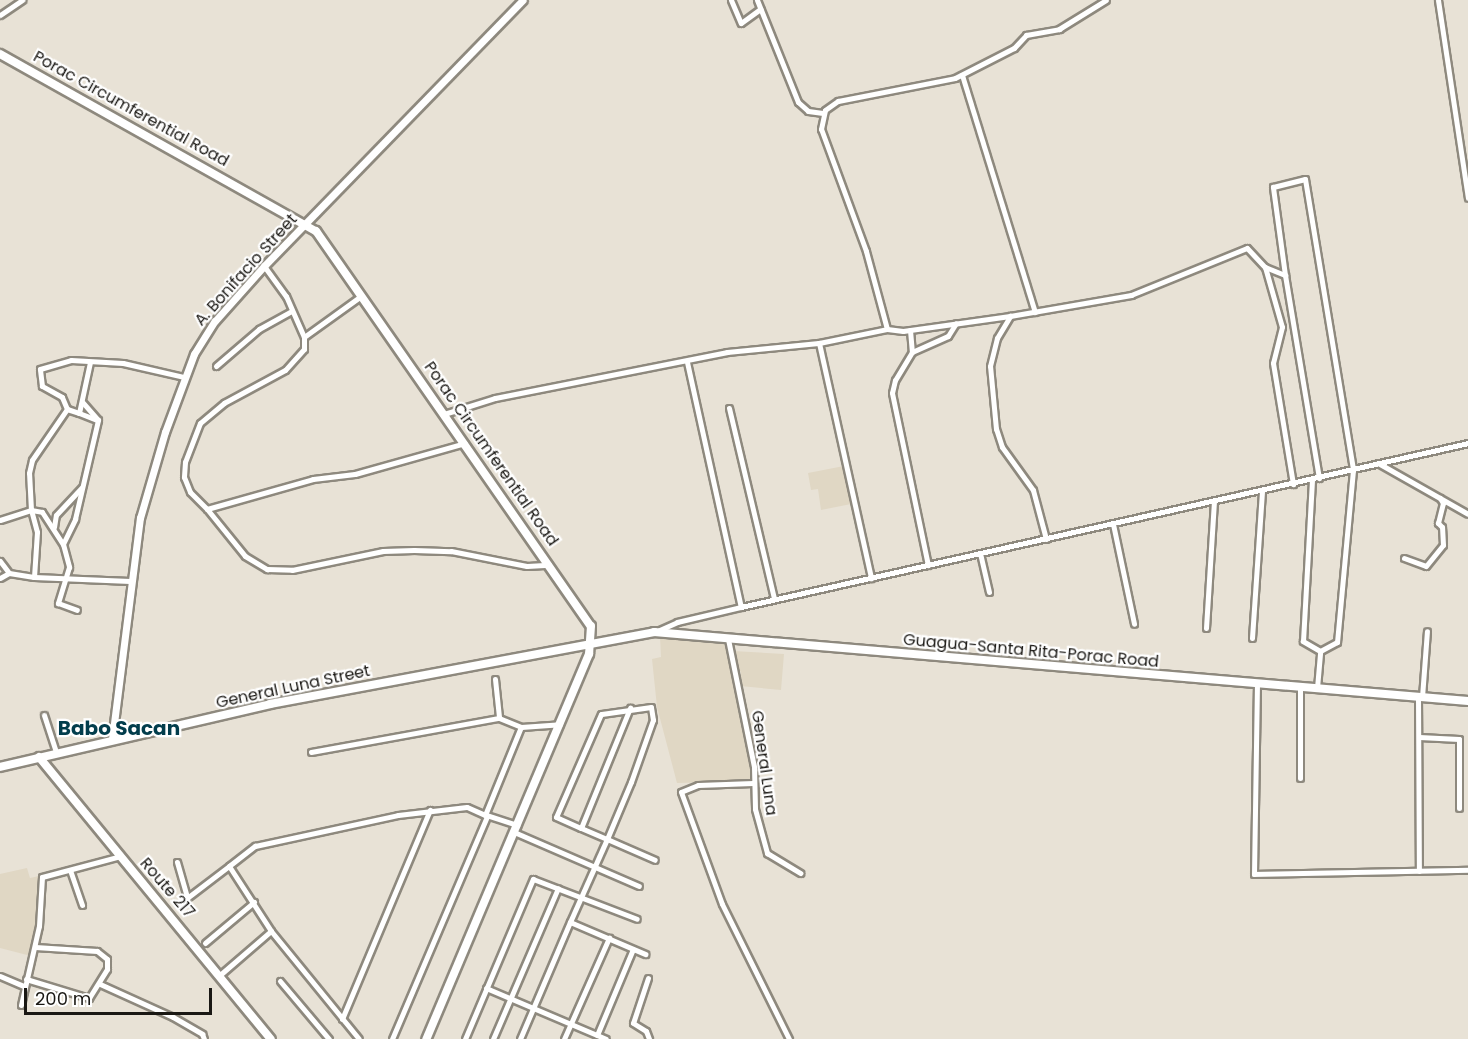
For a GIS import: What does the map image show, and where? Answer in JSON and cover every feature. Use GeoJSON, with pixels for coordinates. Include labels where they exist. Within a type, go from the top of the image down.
{"type":"FeatureCollection","features":[{"type":"Feature","properties":{"kind":"main road","name":"Porac Circumferential Road"},"geometry":{"type":"LineString","coordinates":[[0,54],[306,223],[331,248],[444,414],[551,564],[589,622],[592,641]]}},
{"type":"Feature","properties":{"kind":"main road","name":"Guagua-Santa Rita-Porac Road"},"geometry":{"type":"LineString","coordinates":[[592,641],[654,632],[1468,701]]}},
{"type":"Feature","properties":{"kind":"main road"},"geometry":{"type":"LineString","coordinates":[[426,1039],[560,724],[592,641]]}},
{"type":"Feature","properties":{"kind":"main road","name":"General Luna Street"},"geometry":{"type":"LineString","coordinates":[[0,767],[112,739],[592,641]]}},
{"type":"Feature","properties":{"kind":"main road","name":"Route 217"},"geometry":{"type":"LineString","coordinates":[[39,757],[221,974],[271,1039]]}},
{"type":"Feature","properties":{"kind":"street"},"geometry":{"type":"LineString","coordinates":[[0,15],[22,0]]}},
{"type":"Feature","properties":{"kind":"street","name":"A. Bonifacio Street"},"geometry":{"type":"LineString","coordinates":[[112,739],[130,581],[149,483],[184,377],[209,329],[264,266],[523,0]]}},
{"type":"Feature","properties":{"kind":"street"},"geometry":{"type":"LineString","coordinates":[[731,0],[741,23],[760,9]]}},
{"type":"Feature","properties":{"kind":"street"},"geometry":{"type":"LineString","coordinates":[[757,0],[802,109],[823,113]]}},
{"type":"Feature","properties":{"kind":"street"},"geometry":{"type":"LineString","coordinates":[[887,329],[866,251],[821,129],[823,113],[838,101],[928,86],[962,75],[1014,48],[1026,36],[1059,29],[1106,0]]}},
{"type":"Feature","properties":{"kind":"street"},"geometry":{"type":"LineString","coordinates":[[1438,0],[1468,198]]}},
{"type":"Feature","properties":{"kind":"street"},"geometry":{"type":"LineString","coordinates":[[962,75],[1035,312]]}},
{"type":"Feature","properties":{"kind":"street"},"geometry":{"type":"LineString","coordinates":[[1319,478],[1273,187],[1305,179],[1353,470],[1337,642],[1320,651]]}},
{"type":"Feature","properties":{"kind":"street"},"geometry":{"type":"LineString","coordinates":[[444,414],[495,398],[687,362],[727,352],[819,344],[887,329],[910,330],[1010,316],[1131,295],[1247,248],[1265,267],[1285,274]]}},
{"type":"Feature","properties":{"kind":"street"},"geometry":{"type":"LineString","coordinates":[[264,266],[283,291],[304,337],[304,349],[285,370],[224,403],[200,423],[185,462],[184,477],[190,492],[246,556],[267,569],[292,570],[383,551],[414,550],[451,551],[527,566],[551,564]]}},
{"type":"Feature","properties":{"kind":"street"},"geometry":{"type":"LineString","coordinates":[[1265,267],[1282,327],[1273,363],[1293,484]]}},
{"type":"Feature","properties":{"kind":"street"},"geometry":{"type":"LineString","coordinates":[[304,337],[362,295]]}},
{"type":"Feature","properties":{"kind":"street"},"geometry":{"type":"LineString","coordinates":[[216,366],[249,337],[291,311]]}},
{"type":"Feature","properties":{"kind":"street"},"geometry":{"type":"LineString","coordinates":[[1010,316],[997,338],[990,366],[996,429],[1002,447],[1034,490],[1046,539]]}},
{"type":"Feature","properties":{"kind":"street"},"geometry":{"type":"LineString","coordinates":[[928,565],[892,393],[895,380],[912,352],[948,336],[956,323]]}},
{"type":"Feature","properties":{"kind":"street"},"geometry":{"type":"LineString","coordinates":[[910,330],[912,352]]}},
{"type":"Feature","properties":{"kind":"street"},"geometry":{"type":"LineString","coordinates":[[819,344],[871,578]]}},
{"type":"Feature","properties":{"kind":"street"},"geometry":{"type":"LineString","coordinates":[[98,420],[67,409],[62,397],[42,386],[39,371],[72,360],[123,363],[184,377]]}},
{"type":"Feature","properties":{"kind":"street"},"geometry":{"type":"LineString","coordinates":[[79,413],[83,404],[90,362]]}},
{"type":"Feature","properties":{"kind":"street"},"geometry":{"type":"LineString","coordinates":[[687,362],[741,607]]}},
{"type":"Feature","properties":{"kind":"street"},"geometry":{"type":"LineString","coordinates":[[83,404],[98,420]]}},
{"type":"Feature","properties":{"kind":"street"},"geometry":{"type":"LineString","coordinates":[[729,408],[774,599]]}},
{"type":"Feature","properties":{"kind":"street"},"geometry":{"type":"LineString","coordinates":[[34,577],[37,532],[31,510],[29,473],[32,460],[67,409]]}},
{"type":"Feature","properties":{"kind":"street"},"geometry":{"type":"LineString","coordinates":[[63,544],[71,532],[98,420]]}},
{"type":"Feature","properties":{"kind":"street"},"geometry":{"type":"LineString","coordinates":[[207,509],[313,479],[355,474],[465,443]]}},
{"type":"Feature","properties":{"kind":"street"},"geometry":{"type":"LineString","coordinates":[[654,632],[677,622],[774,599],[1468,444]]}},
{"type":"Feature","properties":{"kind":"street"},"geometry":{"type":"LineString","coordinates":[[1378,463],[1468,514]]}},
{"type":"Feature","properties":{"kind":"street"},"geometry":{"type":"LineString","coordinates":[[1312,480],[1303,641],[1320,651]]}},
{"type":"Feature","properties":{"kind":"street"},"geometry":{"type":"LineString","coordinates":[[54,527],[56,515],[82,486]]}},
{"type":"Feature","properties":{"kind":"street"},"geometry":{"type":"LineString","coordinates":[[1252,638],[1262,490]]}},
{"type":"Feature","properties":{"kind":"street"},"geometry":{"type":"LineString","coordinates":[[1404,558],[1426,566],[1443,545],[1442,527],[1437,523],[1443,503],[1440,498]]}},
{"type":"Feature","properties":{"kind":"street"},"geometry":{"type":"LineString","coordinates":[[1206,628],[1214,501]]}},
{"type":"Feature","properties":{"kind":"street"},"geometry":{"type":"LineString","coordinates":[[0,520],[31,510],[42,513],[54,527],[63,544],[69,567],[57,603],[77,610]]}},
{"type":"Feature","properties":{"kind":"street"},"geometry":{"type":"LineString","coordinates":[[1113,525],[1134,624]]}},
{"type":"Feature","properties":{"kind":"street"},"geometry":{"type":"LineString","coordinates":[[980,554],[989,592]]}},
{"type":"Feature","properties":{"kind":"street"},"geometry":{"type":"LineString","coordinates":[[0,561],[9,573]]}},
{"type":"Feature","properties":{"kind":"street"},"geometry":{"type":"LineString","coordinates":[[0,578],[9,573],[34,577],[130,581]]}},
{"type":"Feature","properties":{"kind":"street"},"geometry":{"type":"LineString","coordinates":[[1419,871],[1420,697],[1426,631]]}},
{"type":"Feature","properties":{"kind":"street","name":"General Luna"},"geometry":{"type":"LineString","coordinates":[[729,639],[754,767],[755,809],[767,853],[800,873]]}},
{"type":"Feature","properties":{"kind":"street"},"geometry":{"type":"LineString","coordinates":[[1317,688],[1320,651]]}},
{"type":"Feature","properties":{"kind":"street"},"geometry":{"type":"LineString","coordinates":[[495,679],[499,718]]}},
{"type":"Feature","properties":{"kind":"street"},"geometry":{"type":"LineString","coordinates":[[1257,683],[1254,874],[1468,870]]}},
{"type":"Feature","properties":{"kind":"street"},"geometry":{"type":"LineString","coordinates":[[1300,687],[1300,778]]}},
{"type":"Feature","properties":{"kind":"street"},"geometry":{"type":"LineString","coordinates":[[520,1039],[607,839],[652,720],[651,707],[630,708],[601,714],[556,817],[580,828],[607,839],[655,860]]}},
{"type":"Feature","properties":{"kind":"street"},"geometry":{"type":"LineString","coordinates":[[580,828],[630,708]]}},
{"type":"Feature","properties":{"kind":"street"},"geometry":{"type":"LineString","coordinates":[[44,715],[56,753]]}},
{"type":"Feature","properties":{"kind":"street"},"geometry":{"type":"LineString","coordinates":[[311,752],[499,718],[521,727],[560,724]]}},
{"type":"Feature","properties":{"kind":"street"},"geometry":{"type":"LineString","coordinates":[[392,1039],[521,727]]}},
{"type":"Feature","properties":{"kind":"street"},"geometry":{"type":"LineString","coordinates":[[1419,737],[1459,740],[1459,808]]}},
{"type":"Feature","properties":{"kind":"street"},"geometry":{"type":"LineString","coordinates":[[753,783],[698,785],[681,792],[722,904],[789,1039]]}},
{"type":"Feature","properties":{"kind":"street"},"geometry":{"type":"LineString","coordinates":[[177,862],[187,898],[255,846],[430,810],[467,807],[639,886]]}},
{"type":"Feature","properties":{"kind":"street"},"geometry":{"type":"LineString","coordinates":[[342,1019],[430,810]]}},
{"type":"Feature","properties":{"kind":"street"},"geometry":{"type":"LineString","coordinates":[[21,1005],[35,947],[42,877],[121,856]]}},
{"type":"Feature","properties":{"kind":"street"},"geometry":{"type":"LineString","coordinates":[[229,866],[271,931],[359,1039]]}},
{"type":"Feature","properties":{"kind":"street"},"geometry":{"type":"LineString","coordinates":[[70,870],[82,905]]}},
{"type":"Feature","properties":{"kind":"street"},"geometry":{"type":"LineString","coordinates":[[465,1039],[532,880],[637,919]]}},
{"type":"Feature","properties":{"kind":"street"},"geometry":{"type":"LineString","coordinates":[[493,1039],[558,888]]}},
{"type":"Feature","properties":{"kind":"street"},"geometry":{"type":"LineString","coordinates":[[205,943],[254,902]]}},
{"type":"Feature","properties":{"kind":"street"},"geometry":{"type":"LineString","coordinates":[[570,922],[645,954]]}},
{"type":"Feature","properties":{"kind":"street"},"geometry":{"type":"LineString","coordinates":[[221,974],[271,931]]}},
{"type":"Feature","properties":{"kind":"street"},"geometry":{"type":"LineString","coordinates":[[564,1039],[609,938]]}},
{"type":"Feature","properties":{"kind":"street"},"geometry":{"type":"LineString","coordinates":[[0,976],[89,998],[100,984],[107,969],[103,953],[35,947]]}},
{"type":"Feature","properties":{"kind":"street"},"geometry":{"type":"LineString","coordinates":[[597,1035],[633,949]]}},
{"type":"Feature","properties":{"kind":"street"},"geometry":{"type":"LineString","coordinates":[[648,978],[633,1023],[646,1031],[649,1039]]}},
{"type":"Feature","properties":{"kind":"street"},"geometry":{"type":"LineString","coordinates":[[280,981],[329,1039]]}},
{"type":"Feature","properties":{"kind":"street"},"geometry":{"type":"LineString","coordinates":[[100,984],[173,1017],[202,1034],[204,1039]]}},
{"type":"Feature","properties":{"kind":"street"},"geometry":{"type":"LineString","coordinates":[[486,988],[606,1039]]}},
{"type":"Feature","properties":{"kind":"shaded area"},"geometry":{"type":"Polygon","coordinates":[[[844,466],[851,504],[821,510],[818,489],[811,490],[808,473],[844,466]]]}},
{"type":"Feature","properties":{"kind":"shaded area"},"geometry":{"type":"Polygon","coordinates":[[[660,636],[726,641],[750,759],[750,781],[677,783],[657,707],[652,659],[661,657],[660,636]]]}},
{"type":"Feature","properties":{"kind":"shaded area"},"geometry":{"type":"Polygon","coordinates":[[[733,651],[784,654],[781,690],[740,686],[741,672],[734,666],[733,651]]]}},
{"type":"Feature","properties":{"kind":"shaded area"},"geometry":{"type":"Polygon","coordinates":[[[27,868],[30,878],[39,876],[39,911],[31,956],[0,948],[0,874],[27,868]]]}},
{"type":"Feature","properties":{"kind":"district","name":"Babo Sacan"},"geometry":{"type":"Point","coordinates":[119,728]}}]}
